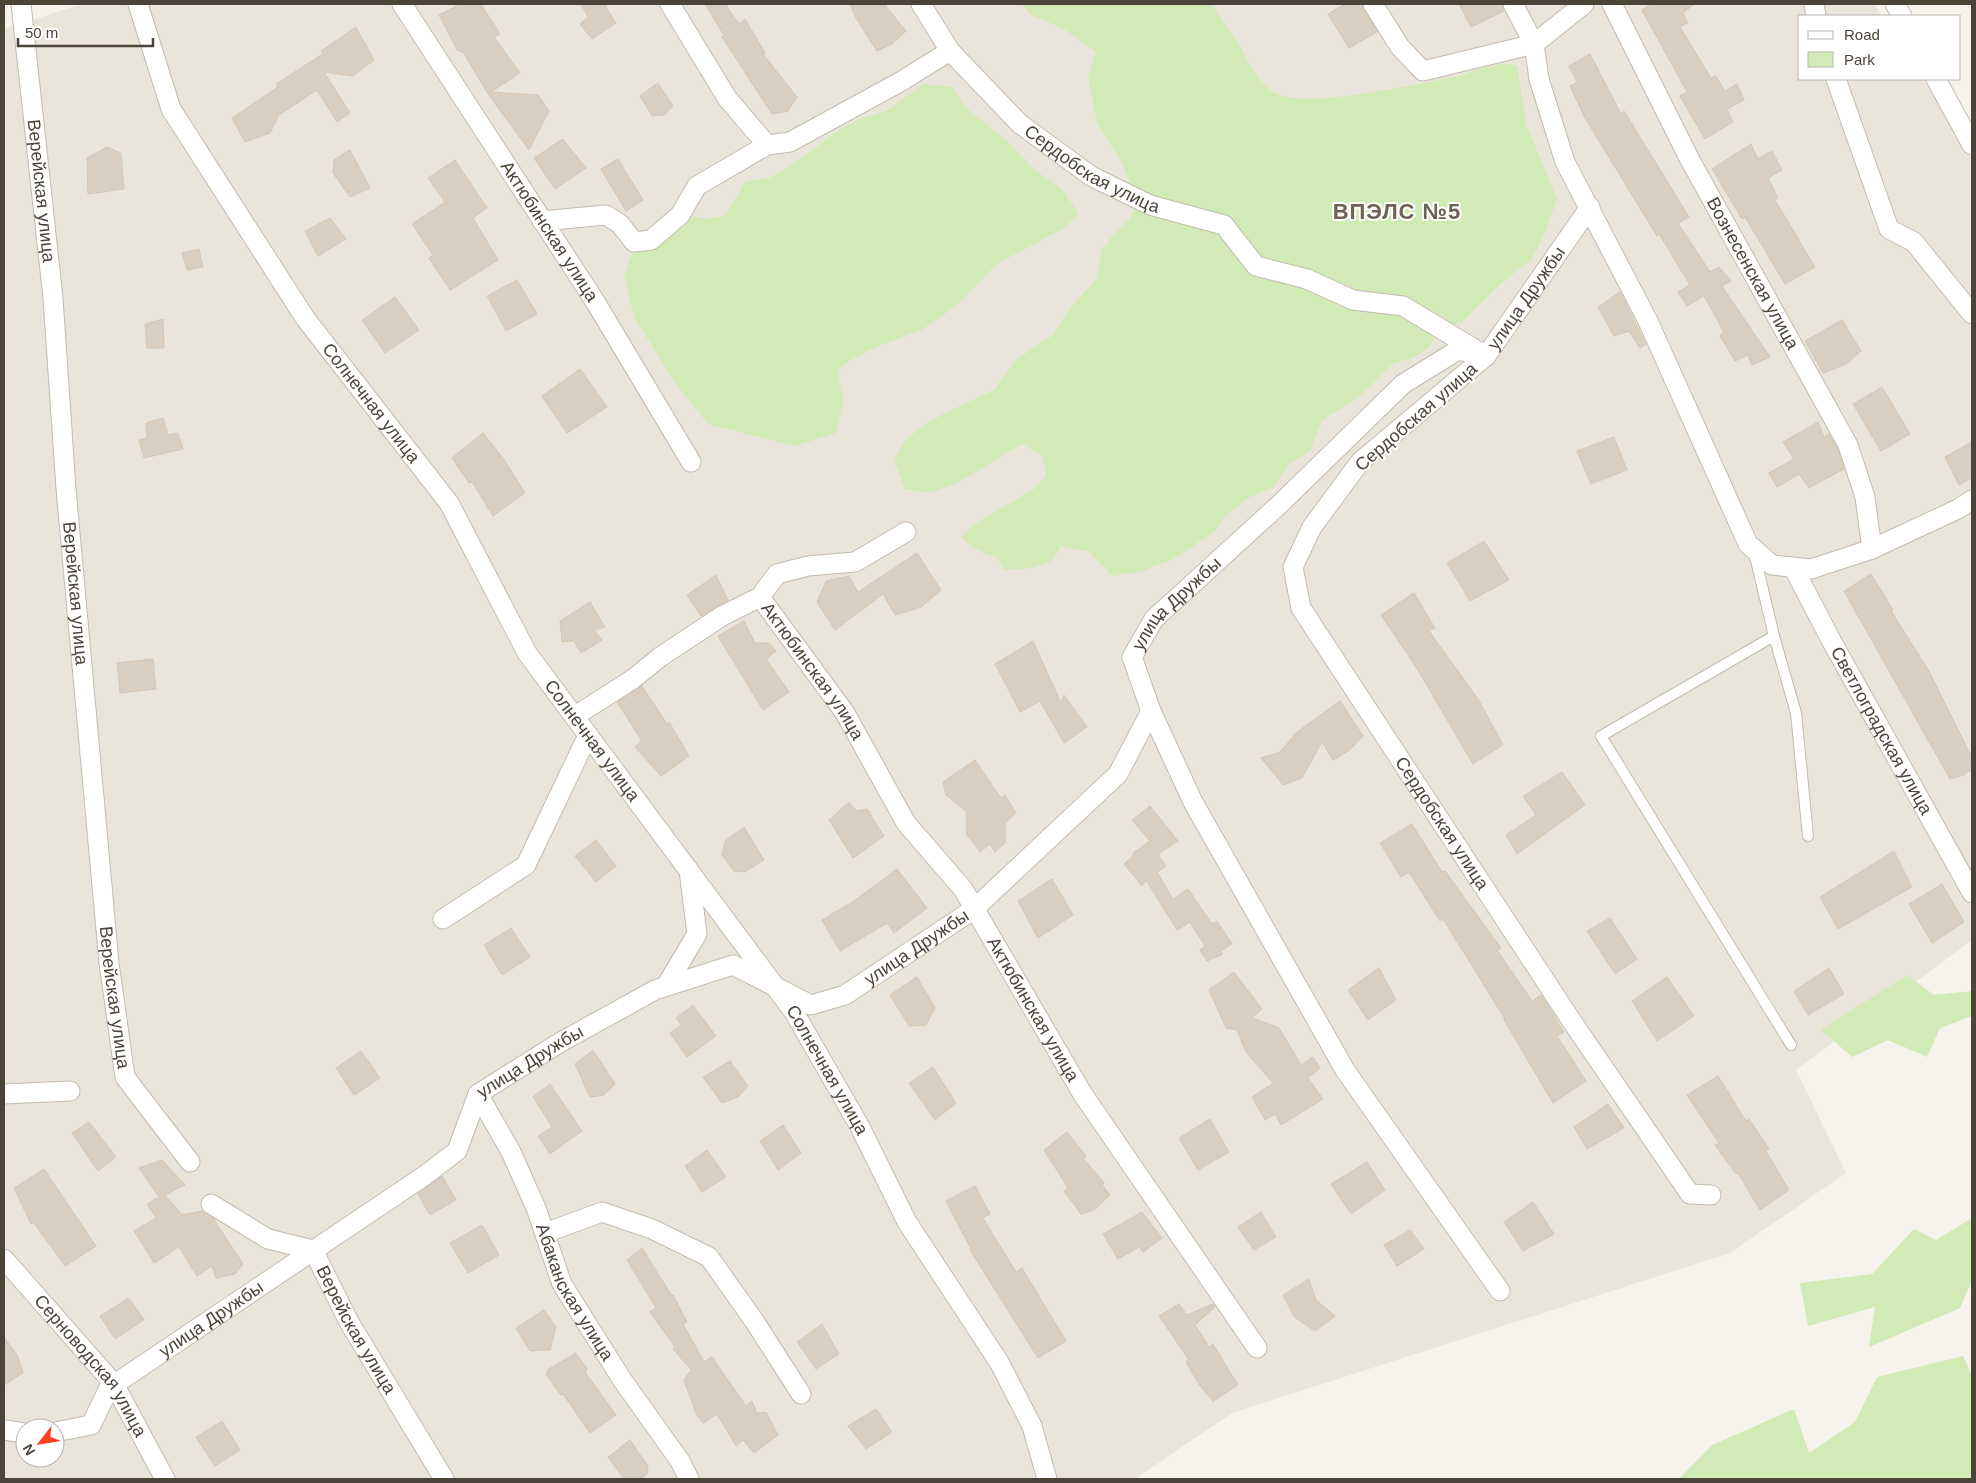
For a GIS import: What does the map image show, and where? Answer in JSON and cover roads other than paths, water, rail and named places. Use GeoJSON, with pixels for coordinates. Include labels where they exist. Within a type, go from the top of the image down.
{"type":"FeatureCollection","features":[{"type":"Feature","properties":{"kind":"street","name":"Верейская улица"},"geometry":{"type":"LineString","coordinates":[[21,4],[53,298],[66,489],[96,833],[116,1010],[126,1077],[190,1162]]}},
{"type":"Feature","properties":{"kind":"street","name":"Солнечная улица"},"geometry":{"type":"LineString","coordinates":[[138,4],[170,109],[306,318],[449,503],[527,653],[778,987],[860,1127],[907,1222],[999,1362],[1032,1426],[1047,1479]]}},
{"type":"Feature","properties":{"kind":"street","name":"Актюбинская улица"},"geometry":{"type":"LineString","coordinates":[[402,4],[596,303],[691,462]]}},
{"type":"Feature","properties":{"kind":"street"},"geometry":{"type":"LineString","coordinates":[[670,4],[727,98],[767,145]]}},
{"type":"Feature","properties":{"kind":"street","name":"Сердобская улица"},"geometry":{"type":"LineString","coordinates":[[921,4],[950,51],[1020,124],[1091,176],[1150,205],[1224,225],[1256,266],[1307,279],[1353,300],[1402,306],[1486,356],[1360,462],[1312,527],[1293,567],[1301,608],[1571,1020],[1690,1194],[1711,1195]]}},
{"type":"Feature","properties":{"kind":"street"},"geometry":{"type":"LineString","coordinates":[[1373,4],[1400,47],[1423,71],[1534,44],[1584,4]]}},
{"type":"Feature","properties":{"kind":"street"},"geometry":{"type":"LineString","coordinates":[[1512,4],[1534,44],[1539,79],[1564,162],[1590,207],[1648,322],[1748,544],[1772,565],[1811,569],[1872,548],[1958,509],[1972,500]]}},
{"type":"Feature","properties":{"kind":"street","name":"Вознесенская улица"},"geometry":{"type":"LineString","coordinates":[[1612,4],[1690,160],[1848,445],[1865,497],[1872,548]]}},
{"type":"Feature","properties":{"kind":"street"},"geometry":{"type":"LineString","coordinates":[[1895,4],[1901,15]]}},
{"type":"Feature","properties":{"kind":"street"},"geometry":{"type":"LineString","coordinates":[[542,221],[606,215],[620,224],[634,242],[651,240],[680,214],[697,186],[767,145],[790,142],[900,82],[950,51]]}},
{"type":"Feature","properties":{"kind":"street"},"geometry":{"type":"LineString","coordinates":[[1836,80],[1889,229],[1914,242],[1972,314]]}},
{"type":"Feature","properties":{"kind":"street"},"geometry":{"type":"LineString","coordinates":[[1937,80],[1972,145]]}},
{"type":"Feature","properties":{"kind":"street","name":"улица Дружбы"},"geometry":{"type":"LineString","coordinates":[[65,1430],[91,1425],[109,1388],[114,1384],[424,1176],[457,1151],[478,1094],[559,1043],[655,990],[733,965],[811,1005],[845,995],[974,908],[1118,774],[1151,711],[1132,657],[1154,619],[1281,503],[1403,384],[1458,350],[1486,356],[1590,207]]}},
{"type":"Feature","properties":{"kind":"street"},"geometry":{"type":"LineString","coordinates":[[575,716],[633,679],[660,657],[722,616],[760,597],[777,574],[808,566],[855,562],[906,532]]}},
{"type":"Feature","properties":{"kind":"street","name":"Светлоградская улица"},"geometry":{"type":"LineString","coordinates":[[1793,567],[1831,640],[1972,893]]}},
{"type":"Feature","properties":{"kind":"street","name":"Актюбинская улица"},"geometry":{"type":"LineString","coordinates":[[760,597],[845,713],[906,823],[963,888],[1082,1093],[1257,1348]]}},
{"type":"Feature","properties":{"kind":"street"},"geometry":{"type":"LineString","coordinates":[[1151,711],[1193,802],[1345,1070],[1500,1291]]}},
{"type":"Feature","properties":{"kind":"street"},"geometry":{"type":"LineString","coordinates":[[443,919],[526,864],[588,735]]}},
{"type":"Feature","properties":{"kind":"street"},"geometry":{"type":"LineString","coordinates":[[666,986],[697,934],[688,868]]}},
{"type":"Feature","properties":{"kind":"street"},"geometry":{"type":"LineString","coordinates":[[4,1094],[70,1091]]}},
{"type":"Feature","properties":{"kind":"street","name":"Абаканская улица"},"geometry":{"type":"LineString","coordinates":[[478,1094],[511,1152],[536,1208],[562,1284],[623,1381],[680,1461],[689,1479]]}},
{"type":"Feature","properties":{"kind":"street","name":"Верейская улица"},"geometry":{"type":"LineString","coordinates":[[211,1204],[268,1239],[313,1250],[349,1322],[444,1479]]}},
{"type":"Feature","properties":{"kind":"street"},"geometry":{"type":"LineString","coordinates":[[545,1234],[602,1212],[652,1229],[709,1257],[756,1322],[800,1394]]}},
{"type":"Feature","properties":{"kind":"street","name":"Серноводская улица"},"geometry":{"type":"LineString","coordinates":[[4,1259],[114,1384],[165,1479]]}},
{"type":"Feature","properties":{"kind":"lane"},"geometry":{"type":"LineString","coordinates":[[1753,548],[1774,636],[1796,713],[1808,836]]}},
{"type":"Feature","properties":{"kind":"lane"},"geometry":{"type":"LineString","coordinates":[[1774,636],[1602,736],[1791,1045]]}},
{"type":"Feature","properties":{"kind":"district","name":"ВПЭЛС №5"},"geometry":{"type":"Point","coordinates":[1397,211]}}]}
